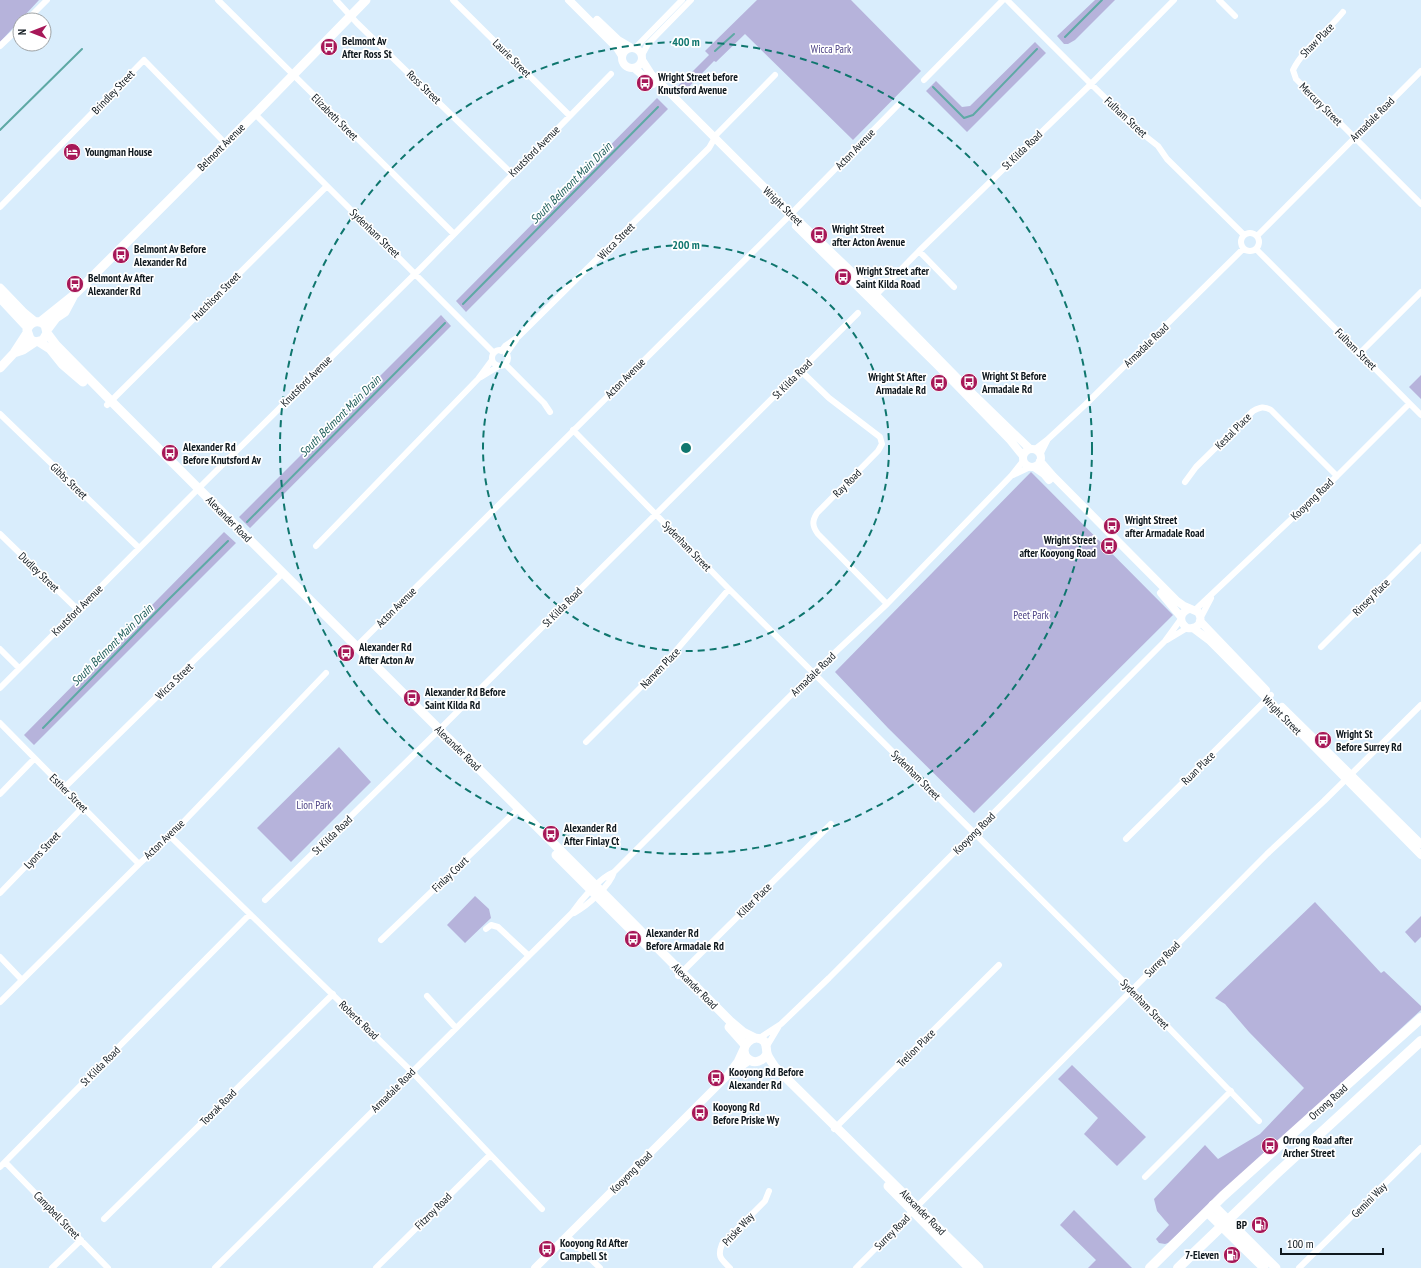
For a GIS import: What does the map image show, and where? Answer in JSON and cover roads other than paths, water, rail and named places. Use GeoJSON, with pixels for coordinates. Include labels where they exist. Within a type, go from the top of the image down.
{"type":"FeatureCollection","features":[{"type":"Feature","properties":{"kind":"highway","name":"Orrong Road"},"geometry":{"type":"LineString","coordinates":[[1150,1268],[1210,1208],[1421,1018]]}},
{"type":"Feature","properties":{"kind":"highway","name":"Orrong Road"},"geometry":{"type":"LineString","coordinates":[[1178,1268],[1224,1223],[1421,1041]]}},
{"type":"Feature","properties":{"kind":"main road","name":"Belmont Avenue"},"geometry":{"type":"LineString","coordinates":[[38,322],[75,294],[366,0]]}},
{"type":"Feature","properties":{"kind":"main road"},"geometry":{"type":"LineString","coordinates":[[0,288],[24,313],[45,325],[47,331],[45,338],[23,350],[14,353]]}},
{"type":"Feature","properties":{"kind":"main road","name":"Belmont Avenue"},"geometry":{"type":"LineString","coordinates":[[47,331],[56,318],[65,312],[75,294]]}},
{"type":"Feature","properties":{"kind":"main road"},"geometry":{"type":"LineString","coordinates":[[0,298],[28,330],[30,338],[37,342]]}},
{"type":"Feature","properties":{"kind":"main road"},"geometry":{"type":"LineString","coordinates":[[0,368],[14,353],[30,325],[38,322]]}},
{"type":"Feature","properties":{"kind":"main road","name":"Alexander Road"},"geometry":{"type":"LineString","coordinates":[[47,331],[56,345],[109,403],[596,891],[736,1028],[757,1038]]}},
{"type":"Feature","properties":{"kind":"main road","name":"Alexander Road"},"geometry":{"type":"LineString","coordinates":[[37,342],[50,349],[62,364],[109,403]]}},
{"type":"Feature","properties":{"kind":"main road","name":"Alexander Road"},"geometry":{"type":"LineString","coordinates":[[680,974],[745,1047]]}},
{"type":"Feature","properties":{"kind":"main road"},"geometry":{"type":"LineString","coordinates":[[757,1038],[764,1042],[767,1049],[765,1057],[755,1061],[745,1055],[745,1047],[749,1040],[757,1038]]}},
{"type":"Feature","properties":{"kind":"main road","name":"Alexander Road"},"geometry":{"type":"LineString","coordinates":[[767,1049],[770,1060],[775,1066],[835,1128],[915,1209],[979,1268]]}},
{"type":"Feature","properties":{"kind":"main road","name":"Alexander Road"},"geometry":{"type":"LineString","coordinates":[[755,1061],[768,1066],[776,1076],[835,1128]]}},
{"type":"Feature","properties":{"kind":"main road"},"geometry":{"type":"LineString","coordinates":[[1210,1208],[1264,1268]]}},
{"type":"Feature","properties":{"kind":"main road","name":"Alexander Road"},"geometry":{"type":"LineString","coordinates":[[915,1209],[968,1268]]}},
{"type":"Feature","properties":{"kind":"main road"},"geometry":{"type":"LineString","coordinates":[[1224,1223],[1276,1268]]}},
{"type":"Feature","properties":{"kind":"street"},"geometry":{"type":"LineString","coordinates":[[35,12],[47,0]]}},
{"type":"Feature","properties":{"kind":"street","name":"Elizabeth Street"},"geometry":{"type":"LineString","coordinates":[[218,0],[454,234]]}},
{"type":"Feature","properties":{"kind":"street","name":"Ross Street"},"geometry":{"type":"LineString","coordinates":[[336,0],[357,23],[512,174]]}},
{"type":"Feature","properties":{"kind":"street","name":"Laurie Street"},"geometry":{"type":"LineString","coordinates":[[454,0],[570,116]]}},
{"type":"Feature","properties":{"kind":"street","name":"Wright Street"},"geometry":{"type":"LineString","coordinates":[[569,0],[617,48],[625,65],[634,68],[646,76],[714,141],[789,216],[1036,454],[1053,476],[1177,601],[1192,609]]}},
{"type":"Feature","properties":{"kind":"street","name":"Wright Street"},"geometry":{"type":"LineString","coordinates":[[577,0],[612,35],[640,52],[651,74],[714,141]]}},
{"type":"Feature","properties":{"kind":"street"},"geometry":{"type":"LineString","coordinates":[[622,56],[625,50],[633,47],[682,0]]}},
{"type":"Feature","properties":{"kind":"street"},"geometry":{"type":"LineString","coordinates":[[634,68],[640,65],[648,44],[691,0]]}},
{"type":"Feature","properties":{"kind":"street"},"geometry":{"type":"LineString","coordinates":[[924,80],[1003,0]]}},
{"type":"Feature","properties":{"kind":"street","name":"Fulham Street"},"geometry":{"type":"LineString","coordinates":[[1007,0],[1090,84],[1139,131],[1158,146],[1167,159],[1244,235]]}},
{"type":"Feature","properties":{"kind":"street","name":"St Kilda Road"},"geometry":{"type":"LineString","coordinates":[[874,298],[919,251],[1174,0]]}},
{"type":"Feature","properties":{"kind":"street"},"geometry":{"type":"LineString","coordinates":[[1219,0],[1235,16]]}},
{"type":"Feature","properties":{"kind":"street","name":"Shaw Place"},"geometry":{"type":"LineString","coordinates":[[1293,70],[1298,61],[1343,12]]}},
{"type":"Feature","properties":{"kind":"street"},"geometry":{"type":"LineString","coordinates":[[0,46],[12,35]]}},
{"type":"Feature","properties":{"kind":"street","name":"Brindley Street"},"geometry":{"type":"LineString","coordinates":[[0,207],[144,60],[225,143]]}},
{"type":"Feature","properties":{"kind":"street","name":"Mercury Street"},"geometry":{"type":"LineString","coordinates":[[1293,70],[1296,79],[1421,204]]}},
{"type":"Feature","properties":{"kind":"street","name":"Armadale Road"},"geometry":{"type":"LineString","coordinates":[[1257,236],[1421,71]]}},
{"type":"Feature","properties":{"kind":"street","name":"Knutsford Avenue"},"geometry":{"type":"LineString","coordinates":[[0,688],[454,234],[611,74]]}},
{"type":"Feature","properties":{"kind":"street","name":"Wicca Street"},"geometry":{"type":"LineString","coordinates":[[504,352],[711,147],[717,134],[775,75]]}},
{"type":"Feature","properties":{"kind":"street","name":"Acton Avenue"},"geometry":{"type":"LineString","coordinates":[[354,649],[789,216],[898,104]]}},
{"type":"Feature","properties":{"kind":"street","name":"Sydenham Street"},"geometry":{"type":"LineString","coordinates":[[254,114],[494,353]]}},
{"type":"Feature","properties":{"kind":"street","name":"Hutchison Street"},"geometry":{"type":"LineString","coordinates":[[109,403],[326,186]]}},
{"type":"Feature","properties":{"kind":"street"},"geometry":{"type":"LineString","coordinates":[[1248,233],[1257,236],[1259,240],[1256,249],[1248,251],[1240,245],[1240,240],[1244,235],[1248,233]]}},
{"type":"Feature","properties":{"kind":"street","name":"Armadale Road"},"geometry":{"type":"LineString","coordinates":[[1036,454],[1047,440],[1086,404],[1244,249]]}},
{"type":"Feature","properties":{"kind":"street","name":"Fulham Street"},"geometry":{"type":"LineString","coordinates":[[1256,249],[1421,415]]}},
{"type":"Feature","properties":{"kind":"street"},"geometry":{"type":"LineString","coordinates":[[919,251],[954,287]]}},
{"type":"Feature","properties":{"kind":"street"},"geometry":{"type":"LineString","coordinates":[[1360,353],[1421,292]]}},
{"type":"Feature","properties":{"kind":"street","name":"Wright Street"},"geometry":{"type":"LineString","coordinates":[[874,298],[947,376],[1010,440],[1023,458]]}},
{"type":"Feature","properties":{"kind":"street","name":"St Kilda Road"},"geometry":{"type":"LineString","coordinates":[[265,900],[437,732],[858,313]]}},
{"type":"Feature","properties":{"kind":"street"},"geometry":{"type":"LineString","coordinates":[[316,546],[478,379],[492,360],[494,353],[504,352],[508,358],[502,365],[478,379]]}},
{"type":"Feature","properties":{"kind":"street"},"geometry":{"type":"LineString","coordinates":[[492,360],[494,364],[502,365],[544,403],[550,412]]}},
{"type":"Feature","properties":{"kind":"street","name":"Ray Road"},"geometry":{"type":"LineString","coordinates":[[801,371],[830,398],[880,438],[882,444],[878,451],[817,513],[813,520],[813,527],[818,534],[887,604]]}},
{"type":"Feature","properties":{"kind":"street","name":"Kooyong Road"},"geometry":{"type":"LineString","coordinates":[[1192,609],[1214,593],[1410,404]]}},
{"type":"Feature","properties":{"kind":"street","name":"Kestal Place"},"geometry":{"type":"LineString","coordinates":[[1185,482],[1196,467],[1260,407],[1266,407],[1271,410],[1337,476]]}},
{"type":"Feature","properties":{"kind":"street","name":"Gibbs Street"},"geometry":{"type":"LineString","coordinates":[[0,414],[139,548]]}},
{"type":"Feature","properties":{"kind":"street","name":"Sydenham Street"},"geometry":{"type":"LineString","coordinates":[[573,430],[729,589],[1132,990],[1259,1121]]}},
{"type":"Feature","properties":{"kind":"street"},"geometry":{"type":"LineString","coordinates":[[1032,467],[1038,465],[1036,454],[1026,452],[1023,458],[1026,465],[1044,474],[1074,504],[1166,598],[1181,618],[1183,625],[1190,628],[1198,626],[1200,619],[1192,609],[1184,611],[1181,618]]}},
{"type":"Feature","properties":{"kind":"street","name":"Armadale Road"},"geometry":{"type":"LineString","coordinates":[[215,1268],[572,913],[582,908],[607,875],[614,872],[814,673],[887,604],[1011,476],[1023,458]]}},
{"type":"Feature","properties":{"kind":"street","name":"Armadale Road"},"geometry":{"type":"LineString","coordinates":[[1011,476],[1032,467]]}},
{"type":"Feature","properties":{"kind":"street","name":"Dudley Street"},"geometry":{"type":"LineString","coordinates":[[0,534],[78,610]]}},
{"type":"Feature","properties":{"kind":"street","name":"Rinsey Place"},"geometry":{"type":"LineString","coordinates":[[1321,647],[1421,547]]}},
{"type":"Feature","properties":{"kind":"street","name":"Wicca Street"},"geometry":{"type":"LineString","coordinates":[[64,788],[281,575]]}},
{"type":"Feature","properties":{"kind":"street","name":"Nanven Place"},"geometry":{"type":"LineString","coordinates":[[586,742],[667,661],[729,589]]}},
{"type":"Feature","properties":{"kind":"street","name":"Kooyong Road"},"geometry":{"type":"LineString","coordinates":[[1200,619],[1214,593]]}},
{"type":"Feature","properties":{"kind":"street","name":"Kooyong Road"},"geometry":{"type":"LineString","coordinates":[[757,1038],[781,1024],[829,978],[1165,641],[1181,618]]}},
{"type":"Feature","properties":{"kind":"street","name":"Wright Street"},"geometry":{"type":"LineString","coordinates":[[1200,619],[1269,697]]}},
{"type":"Feature","properties":{"kind":"street","name":"Wright Street"},"geometry":{"type":"LineString","coordinates":[[1190,628],[1213,644],[1269,697],[1348,777],[1421,855]]}},
{"type":"Feature","properties":{"kind":"street","name":"Kooyong Road"},"geometry":{"type":"LineString","coordinates":[[1165,641],[1190,628]]}},
{"type":"Feature","properties":{"kind":"street"},"geometry":{"type":"LineString","coordinates":[[0,649],[20,668]]}},
{"type":"Feature","properties":{"kind":"street","name":"Acton Avenue"},"geometry":{"type":"LineString","coordinates":[[0,1002],[139,864],[170,836],[326,673]]}},
{"type":"Feature","properties":{"kind":"street","name":"Ruan Place"},"geometry":{"type":"LineString","coordinates":[[1126,840],[1269,697]]}},
{"type":"Feature","properties":{"kind":"street","name":"Surrey Road"},"geometry":{"type":"LineString","coordinates":[[856,1268],[1268,852],[1348,777],[1421,705]]}},
{"type":"Feature","properties":{"kind":"street","name":"Esther Street"},"geometry":{"type":"LineString","coordinates":[[0,723],[139,864]]}},
{"type":"Feature","properties":{"kind":"street"},"geometry":{"type":"LineString","coordinates":[[0,794],[34,759]]}},
{"type":"Feature","properties":{"kind":"street","name":"Wright Street"},"geometry":{"type":"LineString","coordinates":[[1348,777],[1421,844]]}},
{"type":"Feature","properties":{"kind":"street","name":"Lyons Street"},"geometry":{"type":"LineString","coordinates":[[0,893],[83,807]]}},
{"type":"Feature","properties":{"kind":"street","name":"Finlay Court"},"geometry":{"type":"LineString","coordinates":[[381,940],[516,811]]}},
{"type":"Feature","properties":{"kind":"street","name":"Kilter Place"},"geometry":{"type":"LineString","coordinates":[[680,974],[831,824]]}},
{"type":"Feature","properties":{"kind":"street","name":"Roberts Road"},"geometry":{"type":"LineString","coordinates":[[170,836],[412,1072],[542,1209]]}},
{"type":"Feature","properties":{"kind":"street","name":"St Kilda Road"},"geometry":{"type":"LineString","coordinates":[[2,1164],[250,914]]}},
{"type":"Feature","properties":{"kind":"street"},"geometry":{"type":"LineString","coordinates":[[486,929],[491,925],[498,927],[529,956]]}},
{"type":"Feature","properties":{"kind":"street"},"geometry":{"type":"LineString","coordinates":[[0,957],[22,980]]}},
{"type":"Feature","properties":{"kind":"street","name":"Trelion Place"},"geometry":{"type":"LineString","coordinates":[[835,1128],[999,965]]}},
{"type":"Feature","properties":{"kind":"street","name":"Toorak Road"},"geometry":{"type":"LineString","coordinates":[[104,1219],[333,994]]}},
{"type":"Feature","properties":{"kind":"street"},"geometry":{"type":"LineString","coordinates":[[426,996],[456,1028]]}},
{"type":"Feature","properties":{"kind":"street","name":"Kooyong Road"},"geometry":{"type":"LineString","coordinates":[[767,1049],[781,1024]]}},
{"type":"Feature","properties":{"kind":"street","name":"Kooyong Road"},"geometry":{"type":"LineString","coordinates":[[535,1268],[727,1076],[738,1061],[745,1047]]}},
{"type":"Feature","properties":{"kind":"street","name":"Kooyong Road"},"geometry":{"type":"LineString","coordinates":[[727,1076],[755,1061]]}},
{"type":"Feature","properties":{"kind":"street"},"geometry":{"type":"LineString","coordinates":[[1145,1177],[1230,1091]]}},
{"type":"Feature","properties":{"kind":"street","name":"Gemini Way"},"geometry":{"type":"LineString","coordinates":[[1299,1268],[1421,1148]]}},
{"type":"Feature","properties":{"kind":"street","name":"Fitzroy Road"},"geometry":{"type":"LineString","coordinates":[[376,1268],[490,1155]]}},
{"type":"Feature","properties":{"kind":"street","name":"Campbell Street"},"geometry":{"type":"LineString","coordinates":[[2,1164],[108,1268]]}},
{"type":"Feature","properties":{"kind":"street","name":"Priske Way"},"geometry":{"type":"LineString","coordinates":[[730,1268],[720,1258],[719,1251],[722,1244],[765,1200],[769,1191]]}},
{"type":"Feature","properties":{"kind":"street"},"geometry":{"type":"LineString","coordinates":[[567,1236],[600,1268]]}},
{"type":"Feature","properties":{"kind":"street"},"geometry":{"type":"LineString","coordinates":[[52,1268],[81,1240]]}},
{"type":"Feature","properties":{"kind":"waterway","name":"South Belmont Main Drain"},"geometry":{"type":"LineString","coordinates":[[1065,37],[1102,0]]}},
{"type":"Feature","properties":{"kind":"waterway","name":"South Belmont Main Drain"},"geometry":{"type":"LineString","coordinates":[[715,51],[734,34]]}},
{"type":"Feature","properties":{"kind":"waterway"},"geometry":{"type":"LineString","coordinates":[[0,130],[82,49]]}},
{"type":"Feature","properties":{"kind":"waterway","name":"South Belmont Main Drain"},"geometry":{"type":"LineString","coordinates":[[933,87],[964,118],[973,115],[1037,49]]}},
{"type":"Feature","properties":{"kind":"waterway","name":"South Belmont Main Drain"},"geometry":{"type":"LineString","coordinates":[[463,304],[658,107]]}},
{"type":"Feature","properties":{"kind":"waterway","name":"South Belmont Main Drain"},"geometry":{"type":"LineString","coordinates":[[247,522],[445,323]]}},
{"type":"Feature","properties":{"kind":"waterway","name":"South Belmont Main Drain"},"geometry":{"type":"LineString","coordinates":[[43,728],[228,541]]}},
{"type":"Feature","properties":{"kind":"place","name":"Belmont Av After Ross St"},"geometry":{"type":"Point","coordinates":[329,47]}},
{"type":"Feature","properties":{"kind":"place","name":"Wright Street before Knutsford Avenue"},"geometry":{"type":"Point","coordinates":[645,83]}},
{"type":"Feature","properties":{"kind":"place","name":"Youngman House"},"geometry":{"type":"Point","coordinates":[72,152]}},
{"type":"Feature","properties":{"kind":"place","name":"Wright Street after Acton Avenue"},"geometry":{"type":"Point","coordinates":[819,235]}},
{"type":"Feature","properties":{"kind":"place","name":"Belmont Av Before Alexander Rd"},"geometry":{"type":"Point","coordinates":[121,255]}},
{"type":"Feature","properties":{"kind":"place","name":"Wright Street after Saint Kilda Road"},"geometry":{"type":"Point","coordinates":[843,277]}},
{"type":"Feature","properties":{"kind":"place","name":"Belmont Av After Alexander Rd"},"geometry":{"type":"Point","coordinates":[75,284]}},
{"type":"Feature","properties":{"kind":"place","name":"Wright St Before Armadale Rd"},"geometry":{"type":"Point","coordinates":[969,382]}},
{"type":"Feature","properties":{"kind":"place","name":"Wright St After Armadale Rd"},"geometry":{"type":"Point","coordinates":[939,383]}},
{"type":"Feature","properties":{"kind":"place","name":"Alexander Rd Before Knutsford Av"},"geometry":{"type":"Point","coordinates":[170,453]}},
{"type":"Feature","properties":{"kind":"place","name":"Wright Street after Armadale Road"},"geometry":{"type":"Point","coordinates":[1112,526]}},
{"type":"Feature","properties":{"kind":"place","name":"Wright Street after Kooyong Road"},"geometry":{"type":"Point","coordinates":[1109,546]}},
{"type":"Feature","properties":{"kind":"place","name":"Alexander Rd After Acton Av"},"geometry":{"type":"Point","coordinates":[346,653]}},
{"type":"Feature","properties":{"kind":"place","name":"Alexander Rd Before Saint Kilda Rd"},"geometry":{"type":"Point","coordinates":[412,698]}},
{"type":"Feature","properties":{"kind":"place","name":"Wright St Before Surrey Rd"},"geometry":{"type":"Point","coordinates":[1323,740]}},
{"type":"Feature","properties":{"kind":"place","name":"Alexander Rd After Finlay Ct"},"geometry":{"type":"Point","coordinates":[551,834]}},
{"type":"Feature","properties":{"kind":"place","name":"Alexander Rd Before Armadale Rd"},"geometry":{"type":"Point","coordinates":[633,939]}},
{"type":"Feature","properties":{"kind":"place","name":"Kooyong Rd Before Alexander Rd"},"geometry":{"type":"Point","coordinates":[716,1078]}},
{"type":"Feature","properties":{"kind":"place","name":"Kooyong Rd Before Priske Wy"},"geometry":{"type":"Point","coordinates":[700,1113]}},
{"type":"Feature","properties":{"kind":"place","name":"Orrong Road after Archer Street"},"geometry":{"type":"Point","coordinates":[1270,1146]}},
{"type":"Feature","properties":{"kind":"place","name":"BP"},"geometry":{"type":"Point","coordinates":[1260,1225]}},
{"type":"Feature","properties":{"kind":"place","name":"Kooyong Rd After Campbell St"},"geometry":{"type":"Point","coordinates":[547,1249]}},
{"type":"Feature","properties":{"kind":"place","name":"7-Eleven"},"geometry":{"type":"Point","coordinates":[1232,1255]}},
{"type":"Feature","properties":{"kind":"park label","name":"Wicca Park"},"geometry":{"type":"Point","coordinates":[831,49]}},
{"type":"Feature","properties":{"kind":"park label","name":"Peet Park"},"geometry":{"type":"Point","coordinates":[1031,615]}},
{"type":"Feature","properties":{"kind":"park label","name":"Lion Park"},"geometry":{"type":"Point","coordinates":[314,805]}}]}
